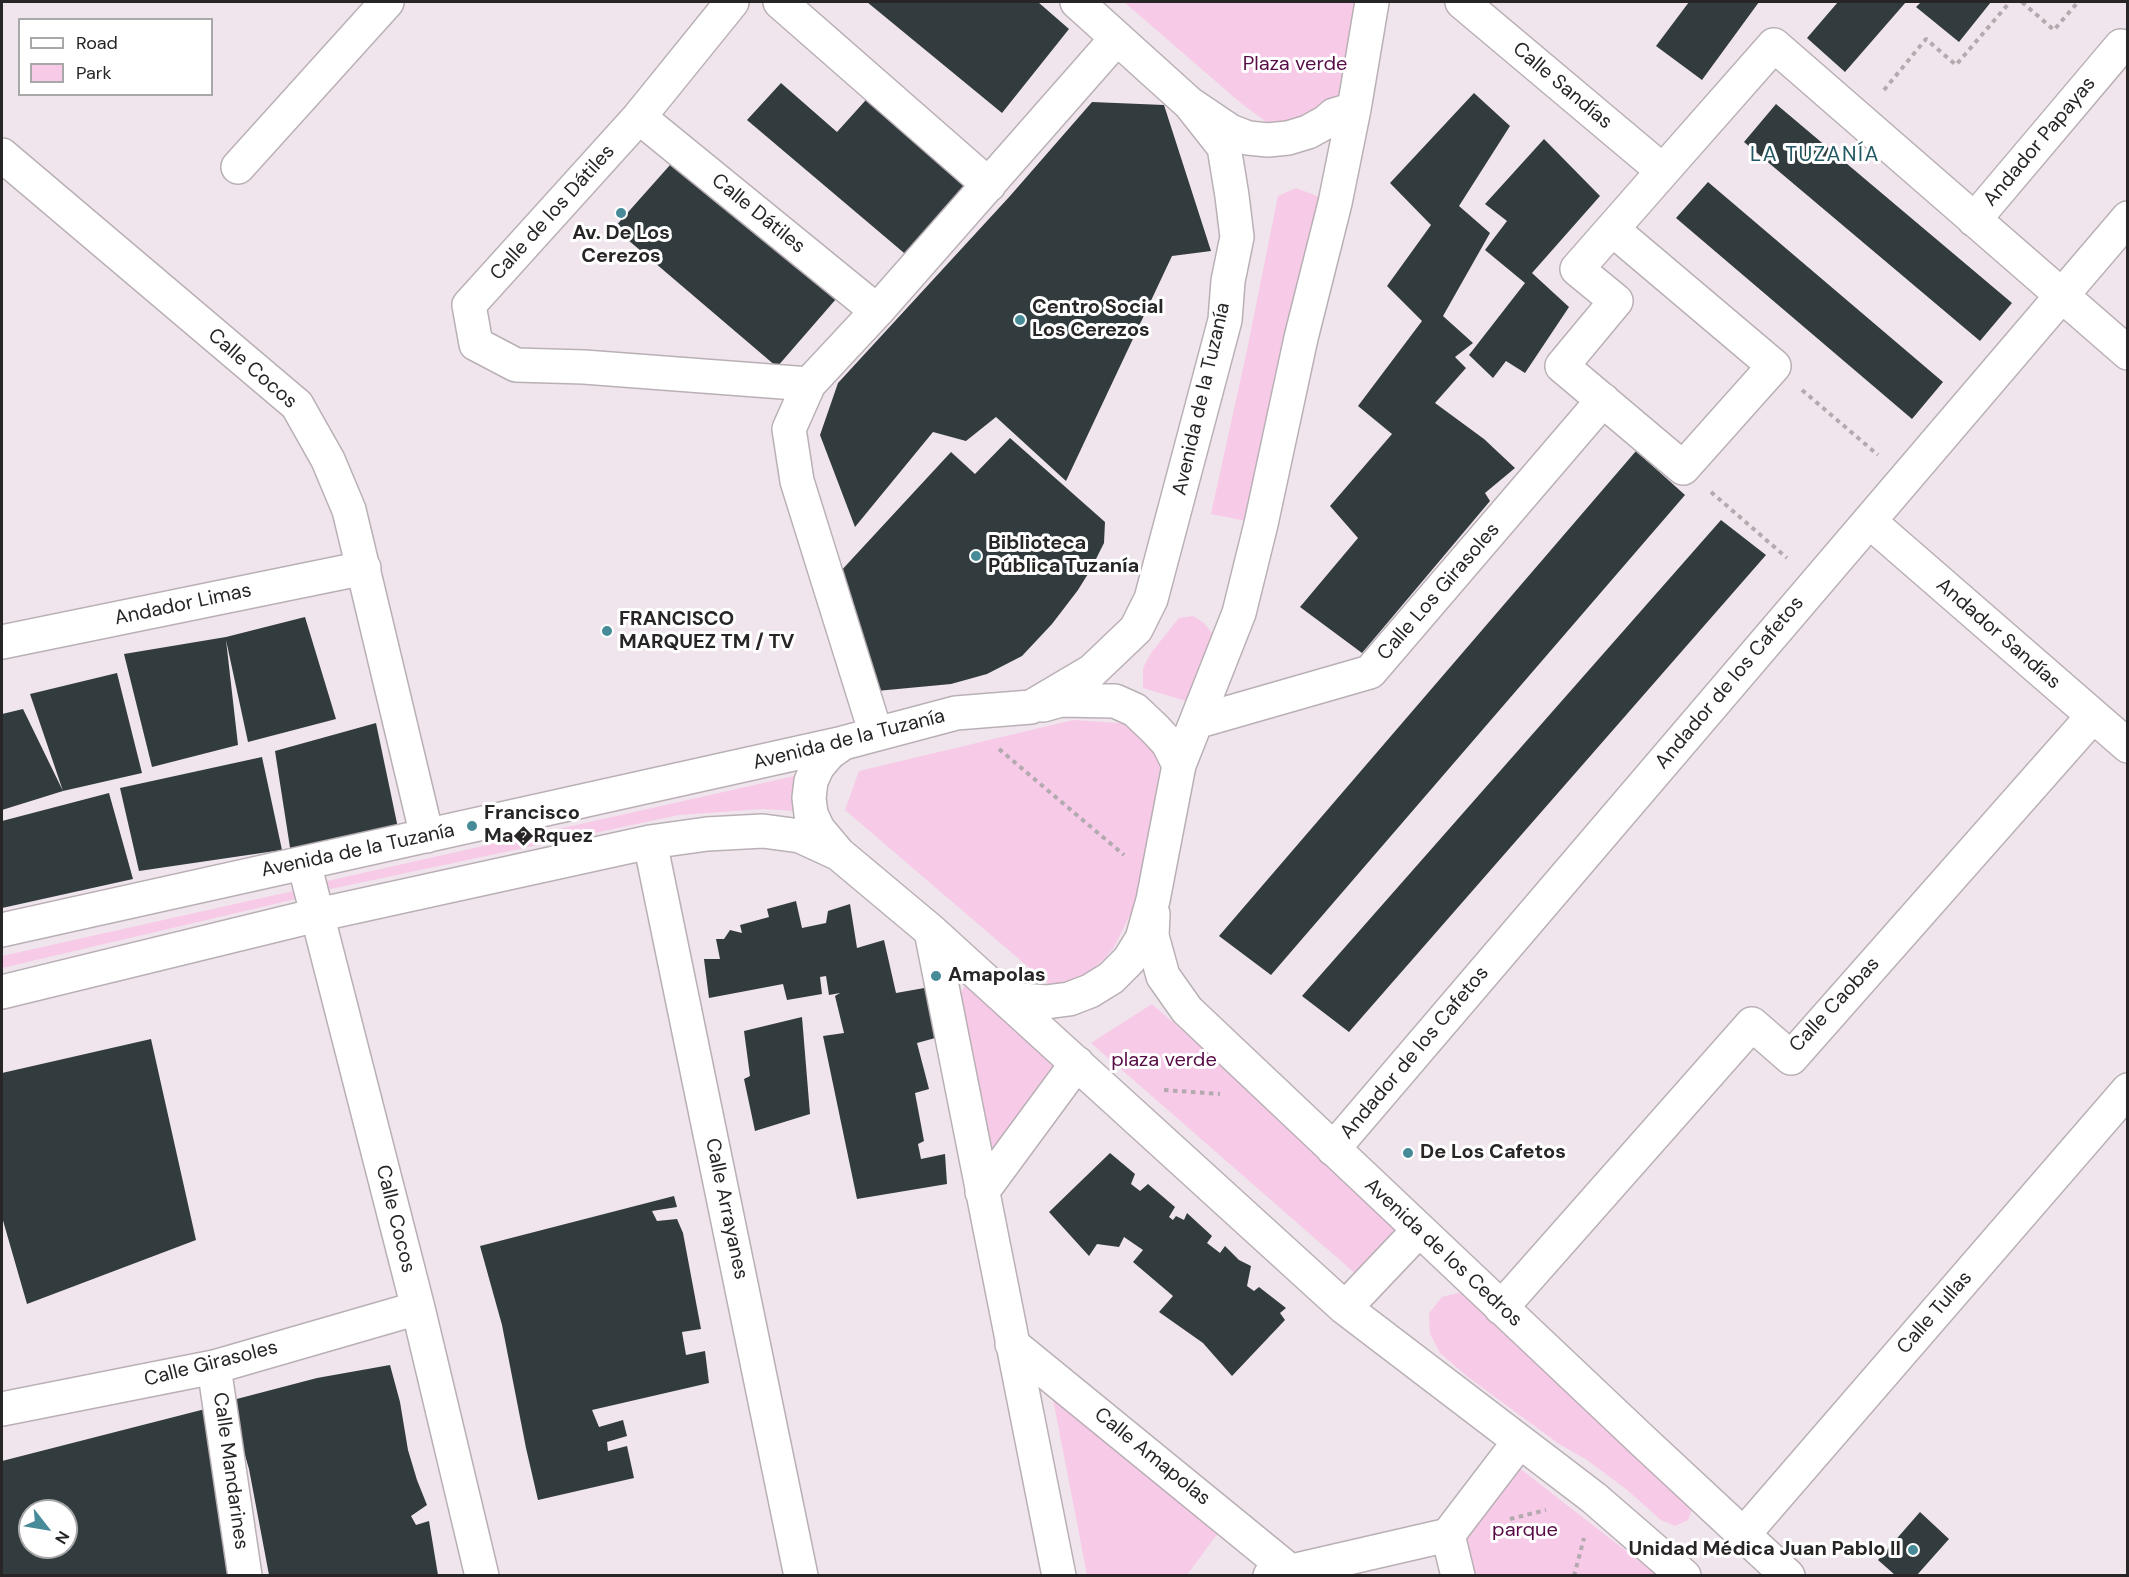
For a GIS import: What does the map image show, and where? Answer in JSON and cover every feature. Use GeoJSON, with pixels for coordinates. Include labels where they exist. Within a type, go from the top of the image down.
{"type":"FeatureCollection","features":[{"type":"Feature","properties":{"kind":"street"},"geometry":{"type":"LineString","coordinates":[[238,166],[387,2]]}},
{"type":"Feature","properties":{"kind":"street","name":"Calle de los Dátiles"},"geometry":{"type":"LineString","coordinates":[[732,2],[639,117],[469,305],[476,344],[516,365],[809,384]]}},
{"type":"Feature","properties":{"kind":"street"},"geometry":{"type":"LineString","coordinates":[[780,2],[989,185]]}},
{"type":"Feature","properties":{"kind":"street"},"geometry":{"type":"LineString","coordinates":[[1077,2],[1190,104],[1230,131],[1248,138],[1268,140],[1288,138],[1308,132],[1334,115],[1354,109]]}},
{"type":"Feature","properties":{"kind":"street"},"geometry":{"type":"LineString","coordinates":[[1000,994],[1022,1000],[1046,1002],[1068,999],[1090,991],[1111,978],[1129,960],[1142,939],[1155,891],[1179,765],[1239,613],[1261,524],[1301,338],[1335,203],[1372,2]]}},
{"type":"Feature","properties":{"kind":"street","name":"Calle Sandías"},"geometry":{"type":"LineString","coordinates":[[1462,2],[1663,171]]}},
{"type":"Feature","properties":{"kind":"street"},"geometry":{"type":"LineString","coordinates":[[876,734],[797,481],[789,429],[809,384],[877,311],[1117,38]]}},
{"type":"Feature","properties":{"kind":"street"},"geometry":{"type":"LineString","coordinates":[[1612,229],[1774,366],[1683,468],[1562,366],[1616,302],[1577,269],[1612,229],[1663,171],[1774,45],[1974,219]]}},
{"type":"Feature","properties":{"kind":"street","name":"Andador Papayas"},"geometry":{"type":"LineString","coordinates":[[2121,46],[1974,219],[2127,353]]}},
{"type":"Feature","properties":{"kind":"street","name":"Avenida de la Tuzanía"},"geometry":{"type":"LineString","coordinates":[[2,930],[843,743],[956,713],[1031,707],[1092,671],[1136,629],[1151,599],[1225,320],[1228,281],[1237,237],[1224,147],[1190,104]]}},
{"type":"Feature","properties":{"kind":"street","name":"Calle Dátiles"},"geometry":{"type":"LineString","coordinates":[[639,117],[877,311]]}},
{"type":"Feature","properties":{"kind":"street","name":"Calle Cocos"},"geometry":{"type":"LineString","coordinates":[[2,155],[297,405],[333,470],[349,510],[427,836]]}},
{"type":"Feature","properties":{"kind":"street","name":"Andador de los Cafetos"},"geometry":{"type":"LineString","coordinates":[[1333,1149],[2127,219]]}},
{"type":"Feature","properties":{"kind":"street","name":"Calle Los Girasoles"},"geometry":{"type":"LineString","coordinates":[[1196,722],[1370,672],[1603,400]]}},
{"type":"Feature","properties":{"kind":"street","name":"Andador Sandías"},"geometry":{"type":"LineString","coordinates":[[1869,521],[2127,746]]}},
{"type":"Feature","properties":{"kind":"street","name":"Andador Limas"},"geometry":{"type":"LineString","coordinates":[[2,642],[364,568]]}},
{"type":"Feature","properties":{"kind":"street"},"geometry":{"type":"LineString","coordinates":[[1031,707],[1061,700],[1115,701],[1135,710],[1155,729],[1168,743],[1179,765]]}},
{"type":"Feature","properties":{"kind":"street","name":"Calle Caobas"},"geometry":{"type":"LineString","coordinates":[[1501,1308],[1752,1024],[1791,1058],[2093,716]]}},
{"type":"Feature","properties":{"kind":"street"},"geometry":{"type":"LineString","coordinates":[[843,743],[829,753],[818,766],[811,781],[809,798],[818,828],[839,854],[931,931],[1345,1308],[1594,1498],[1684,1575]]}},
{"type":"Feature","properties":{"kind":"street"},"geometry":{"type":"LineString","coordinates":[[2,992],[317,915],[650,842],[707,834],[763,831],[800,836],[839,854]]}},
{"type":"Feature","properties":{"kind":"street","name":"Calle Arrayanes"},"geometry":{"type":"LineString","coordinates":[[650,842],[801,1575]]}},
{"type":"Feature","properties":{"kind":"street","name":"Calle Cocos"},"geometry":{"type":"LineString","coordinates":[[304,863],[418,1308],[482,1575]]}},
{"type":"Feature","properties":{"kind":"street","name":"Avenida de los Cedros"},"geometry":{"type":"LineString","coordinates":[[1155,891],[1152,936],[1163,976],[1187,1010],[1501,1308],[1788,1575]]}},
{"type":"Feature","properties":{"kind":"street"},"geometry":{"type":"LineString","coordinates":[[931,931],[1059,1575]]}},
{"type":"Feature","properties":{"kind":"street"},"geometry":{"type":"LineString","coordinates":[[982,1192],[1088,1074]]}},
{"type":"Feature","properties":{"kind":"street","name":"Calle Tullas"},"geometry":{"type":"LineString","coordinates":[[1743,1535],[2127,1090]]}},
{"type":"Feature","properties":{"kind":"street"},"geometry":{"type":"LineString","coordinates":[[1345,1308],[1419,1230]]}},
{"type":"Feature","properties":{"kind":"street","name":"Calle Girasoles"},"geometry":{"type":"LineString","coordinates":[[2,1409],[214,1367],[418,1308]]}},
{"type":"Feature","properties":{"kind":"street","name":"Calle Amapolas"},"geometry":{"type":"LineString","coordinates":[[1012,1344],[1280,1573]]}},
{"type":"Feature","properties":{"kind":"street","name":"Calle Mandarines"},"geometry":{"type":"LineString","coordinates":[[214,1367],[245,1575]]}},
{"type":"Feature","properties":{"kind":"street"},"geometry":{"type":"LineString","coordinates":[[1280,1573],[1448,1535],[1519,1442]]}},
{"type":"Feature","properties":{"kind":"street"},"geometry":{"type":"LineString","coordinates":[[1448,1535],[1458,1575]]}},
{"type":"Feature","properties":{"kind":"path"},"geometry":{"type":"LineString","coordinates":[[1859,119],[1926,39],[1956,65],[2010,2]]}},
{"type":"Feature","properties":{"kind":"path"},"geometry":{"type":"LineString","coordinates":[[2022,2],[2054,30],[2078,2]]}},
{"type":"Feature","properties":{"kind":"path"},"geometry":{"type":"LineString","coordinates":[[1774,366],[1905,478]]}},
{"type":"Feature","properties":{"kind":"path"},"geometry":{"type":"LineString","coordinates":[[1683,468],[1816,583]]}},
{"type":"Feature","properties":{"kind":"path"},"geometry":{"type":"LineString","coordinates":[[956,713],[1155,891]]}},
{"type":"Feature","properties":{"kind":"path"},"geometry":{"type":"LineString","coordinates":[[1088,1074],[1280,1099]]}},
{"type":"Feature","properties":{"kind":"path"},"geometry":{"type":"LineString","coordinates":[[1504,1521],[1594,1498]]}},
{"type":"Feature","properties":{"kind":"green space","name":"Plaza verde"},"geometry":{"type":"Polygon","coordinates":[[[1124,2],[1372,2],[1354,109],[1288,138],[1242,104],[1124,2]]]}},
{"type":"Feature","properties":{"kind":"green space"},"geometry":{"type":"Polygon","coordinates":[[[1296,188],[1335,203],[1261,524],[1211,514],[1278,196],[1296,188]]]}},
{"type":"Feature","properties":{"kind":"green space"},"geometry":{"type":"Polygon","coordinates":[[[1193,616],[1204,623],[1216,638],[1186,701],[1143,688],[1143,668],[1151,653],[1179,618],[1193,616]]]}},
{"type":"Feature","properties":{"kind":"green space"},"geometry":{"type":"Polygon","coordinates":[[[1073,720],[1134,724],[1161,764],[1137,901],[1113,949],[1089,974],[1054,989],[845,810],[859,771],[1073,720]]]}},
{"type":"Feature","properties":{"kind":"green space"},"geometry":{"type":"Polygon","coordinates":[[[799,775],[797,811],[763,809],[679,815],[326,890],[323,882],[799,775]]]}},
{"type":"Feature","properties":{"kind":"green space"},"geometry":{"type":"Polygon","coordinates":[[[298,890],[300,898],[2,968],[2,956],[298,890]]]}},
{"type":"Feature","properties":{"kind":"green space"},"geometry":{"type":"Polygon","coordinates":[[[965,986],[1057,1067],[986,1170],[954,1004],[965,986]]]}},
{"type":"Feature","properties":{"kind":"green space","name":"plaza verde"},"geometry":{"type":"Polygon","coordinates":[[[1152,1004],[1407,1228],[1357,1275],[1091,1043],[1152,1004]]]}},
{"type":"Feature","properties":{"kind":"green space"},"geometry":{"type":"Polygon","coordinates":[[[1466,1291],[1690,1500],[1692,1509],[1688,1520],[1675,1526],[1661,1520],[1626,1489],[1587,1460],[1559,1444],[1468,1377],[1440,1353],[1430,1334],[1429,1313],[1442,1297],[1466,1291]]]}},
{"type":"Feature","properties":{"kind":"green space"},"geometry":{"type":"Polygon","coordinates":[[[1053,1399],[1218,1533],[1187,1575],[1087,1575],[1053,1399]]]}},
{"type":"Feature","properties":{"kind":"green space","name":"parque"},"geometry":{"type":"Polygon","coordinates":[[[1518,1467],[1657,1575],[1468,1575],[1460,1544],[1518,1467]]]}},
{"type":"Feature","properties":{"kind":"building"},"geometry":{"type":"Polygon","coordinates":[[[867,2],[1038,2],[1069,29],[1002,113],[867,2]]]}},
{"type":"Feature","properties":{"kind":"building"},"geometry":{"type":"Polygon","coordinates":[[[1689,2],[1759,2],[1702,80],[1656,46],[1689,2]]]}},
{"type":"Feature","properties":{"kind":"building"},"geometry":{"type":"Polygon","coordinates":[[[1838,2],[1906,2],[1845,72],[1807,38],[1838,2]]]}},
{"type":"Feature","properties":{"kind":"building"},"geometry":{"type":"Polygon","coordinates":[[[1921,2],[1991,2],[1959,42],[1916,7],[1921,2]]]}},
{"type":"Feature","properties":{"kind":"building"},"geometry":{"type":"Polygon","coordinates":[[[781,83],[837,132],[874,91],[975,184],[910,258],[747,120],[781,83]]]}},
{"type":"Feature","properties":{"kind":"building"},"geometry":{"type":"Polygon","coordinates":[[[1474,93],[1510,126],[1459,206],[1490,233],[1443,316],[1473,343],[1455,357],[1466,368],[1435,403],[1484,439],[1515,468],[1485,493],[1490,501],[1362,653],[1300,607],[1358,538],[1330,506],[1392,434],[1358,406],[1422,321],[1387,286],[1431,225],[1390,183],[1474,93]]]}},
{"type":"Feature","properties":{"kind":"building","name":"Centro Social Los Cerezos"},"geometry":{"type":"Polygon","coordinates":[[[1092,102],[1164,105],[1211,251],[1172,256],[1066,481],[996,417],[966,441],[933,432],[855,527],[820,435],[838,383],[1010,196],[1092,102]]]}},
{"type":"Feature","properties":{"kind":"building"},"geometry":{"type":"Polygon","coordinates":[[[1776,104],[2012,303],[1980,341],[1744,142],[1776,104]]]}},
{"type":"Feature","properties":{"kind":"building"},"geometry":{"type":"Polygon","coordinates":[[[1544,139],[1600,196],[1532,273],[1569,307],[1525,373],[1506,361],[1493,378],[1469,355],[1525,283],[1485,250],[1507,221],[1485,204],[1544,139]]]}},
{"type":"Feature","properties":{"kind":"building"},"geometry":{"type":"Polygon","coordinates":[[[678,156],[843,291],[777,367],[614,228],[678,156]]]}},
{"type":"Feature","properties":{"kind":"building"},"geometry":{"type":"Polygon","coordinates":[[[1708,182],[1943,382],[1912,419],[1676,218],[1708,182]]]}},
{"type":"Feature","properties":{"kind":"building","name":"Biblioteca Pública Tuzanía"},"geometry":{"type":"Polygon","coordinates":[[[1010,438],[1105,522],[1104,543],[1091,569],[1052,624],[1022,656],[987,674],[951,684],[866,692],[839,573],[951,452],[975,474],[1010,438]]]}},
{"type":"Feature","properties":{"kind":"building"},"geometry":{"type":"Polygon","coordinates":[[[1636,451],[1685,495],[1271,975],[1219,936],[1636,451]]]}},
{"type":"Feature","properties":{"kind":"building"},"geometry":{"type":"Polygon","coordinates":[[[1721,520],[1766,555],[1349,1032],[1302,996],[1721,520]]]}},
{"type":"Feature","properties":{"kind":"building"},"geometry":{"type":"Polygon","coordinates":[[[305,617],[336,719],[248,742],[226,640],[238,745],[152,767],[124,654],[226,637],[305,617]]]}},
{"type":"Feature","properties":{"kind":"building"},"geometry":{"type":"Polygon","coordinates":[[[117,673],[142,773],[63,791],[30,694],[117,673]]]}},
{"type":"Feature","properties":{"kind":"building"},"geometry":{"type":"Polygon","coordinates":[[[23,709],[63,791],[2,810],[2,714],[23,709]]]}},
{"type":"Feature","properties":{"kind":"building"},"geometry":{"type":"Polygon","coordinates":[[[376,723],[398,828],[291,854],[275,751],[376,723]]]}},
{"type":"Feature","properties":{"kind":"building"},"geometry":{"type":"Polygon","coordinates":[[[262,757],[282,850],[139,871],[120,788],[262,757]]]}},
{"type":"Feature","properties":{"kind":"building"},"geometry":{"type":"Polygon","coordinates":[[[109,793],[133,879],[2,908],[2,821],[109,793]]]}},
{"type":"Feature","properties":{"kind":"building"},"geometry":{"type":"Polygon","coordinates":[[[796,901],[802,928],[826,923],[828,911],[850,904],[857,948],[884,940],[896,993],[930,987],[946,1035],[917,1043],[929,1089],[915,1093],[924,1141],[918,1144],[921,1159],[945,1154],[947,1184],[857,1199],[823,1036],[844,1033],[835,996],[840,993],[829,995],[826,976],[820,977],[822,994],[787,1000],[783,984],[709,998],[704,959],[720,959],[716,939],[724,939],[730,930],[742,933],[740,925],[769,917],[767,909],[796,901]]]}},
{"type":"Feature","properties":{"kind":"building"},"geometry":{"type":"Polygon","coordinates":[[[802,1017],[810,1114],[755,1131],[744,1079],[750,1076],[744,1031],[802,1017]]]}},
{"type":"Feature","properties":{"kind":"building"},"geometry":{"type":"Polygon","coordinates":[[[151,1039],[196,1240],[27,1304],[2,1217],[2,1073],[151,1039]]]}},
{"type":"Feature","properties":{"kind":"building"},"geometry":{"type":"Polygon","coordinates":[[[1110,1153],[1135,1174],[1131,1184],[1140,1191],[1148,1184],[1175,1207],[1169,1217],[1173,1220],[1176,1216],[1184,1220],[1187,1213],[1212,1236],[1207,1243],[1220,1253],[1225,1246],[1239,1260],[1251,1266],[1247,1286],[1254,1291],[1259,1287],[1286,1308],[1280,1313],[1285,1320],[1232,1376],[1203,1343],[1159,1312],[1173,1296],[1133,1262],[1143,1250],[1124,1237],[1119,1247],[1097,1244],[1089,1256],[1049,1212],[1110,1153]]]}},
{"type":"Feature","properties":{"kind":"building"},"geometry":{"type":"Polygon","coordinates":[[[674,1196],[677,1207],[652,1211],[657,1221],[677,1219],[683,1233],[701,1329],[682,1332],[686,1355],[705,1351],[709,1383],[592,1410],[599,1427],[623,1420],[627,1436],[607,1442],[608,1451],[627,1446],[634,1478],[538,1500],[502,1325],[480,1246],[674,1196]]]}},
{"type":"Feature","properties":{"kind":"building"},"geometry":{"type":"Polygon","coordinates":[[[390,1365],[400,1402],[408,1450],[427,1505],[411,1516],[416,1525],[429,1521],[438,1575],[269,1575],[249,1469],[229,1401],[317,1378],[390,1365]]]}},
{"type":"Feature","properties":{"kind":"building"},"geometry":{"type":"Polygon","coordinates":[[[213,1407],[236,1575],[2,1575],[2,1461],[213,1407]]]}},
{"type":"Feature","properties":{"kind":"building","name":"Unidad Médica Juan Pablo II"},"geometry":{"type":"Polygon","coordinates":[[[1920,1512],[1949,1539],[1917,1575],[1895,1575],[1878,1560],[1920,1512]]]}},
{"type":"Feature","properties":{"kind":"place","name":"Av. De Los Cerezos"},"geometry":{"type":"Point","coordinates":[621,213]}},
{"type":"Feature","properties":{"kind":"place","name":"Centro Social Los Cerezos"},"geometry":{"type":"Point","coordinates":[1020,320]}},
{"type":"Feature","properties":{"kind":"place","name":"Biblioteca Pública Tuzanía"},"geometry":{"type":"Point","coordinates":[976,556]}},
{"type":"Feature","properties":{"kind":"place","name":"FRANCISCO MARQUEZ TM / TV"},"geometry":{"type":"Point","coordinates":[607,631]}},
{"type":"Feature","properties":{"kind":"place","name":"Francisco Ma�Rquez"},"geometry":{"type":"Point","coordinates":[472,826]}},
{"type":"Feature","properties":{"kind":"place","name":"Amapolas"},"geometry":{"type":"Point","coordinates":[936,976]}},
{"type":"Feature","properties":{"kind":"place","name":"De Los Cafetos"},"geometry":{"type":"Point","coordinates":[1408,1153]}},
{"type":"Feature","properties":{"kind":"place","name":"Unidad Médica Juan Pablo II"},"geometry":{"type":"Point","coordinates":[1913,1550]}},
{"type":"Feature","properties":{"kind":"district","name":"LA TUZANÍA"},"geometry":{"type":"Point","coordinates":[1815,155]}}]}
